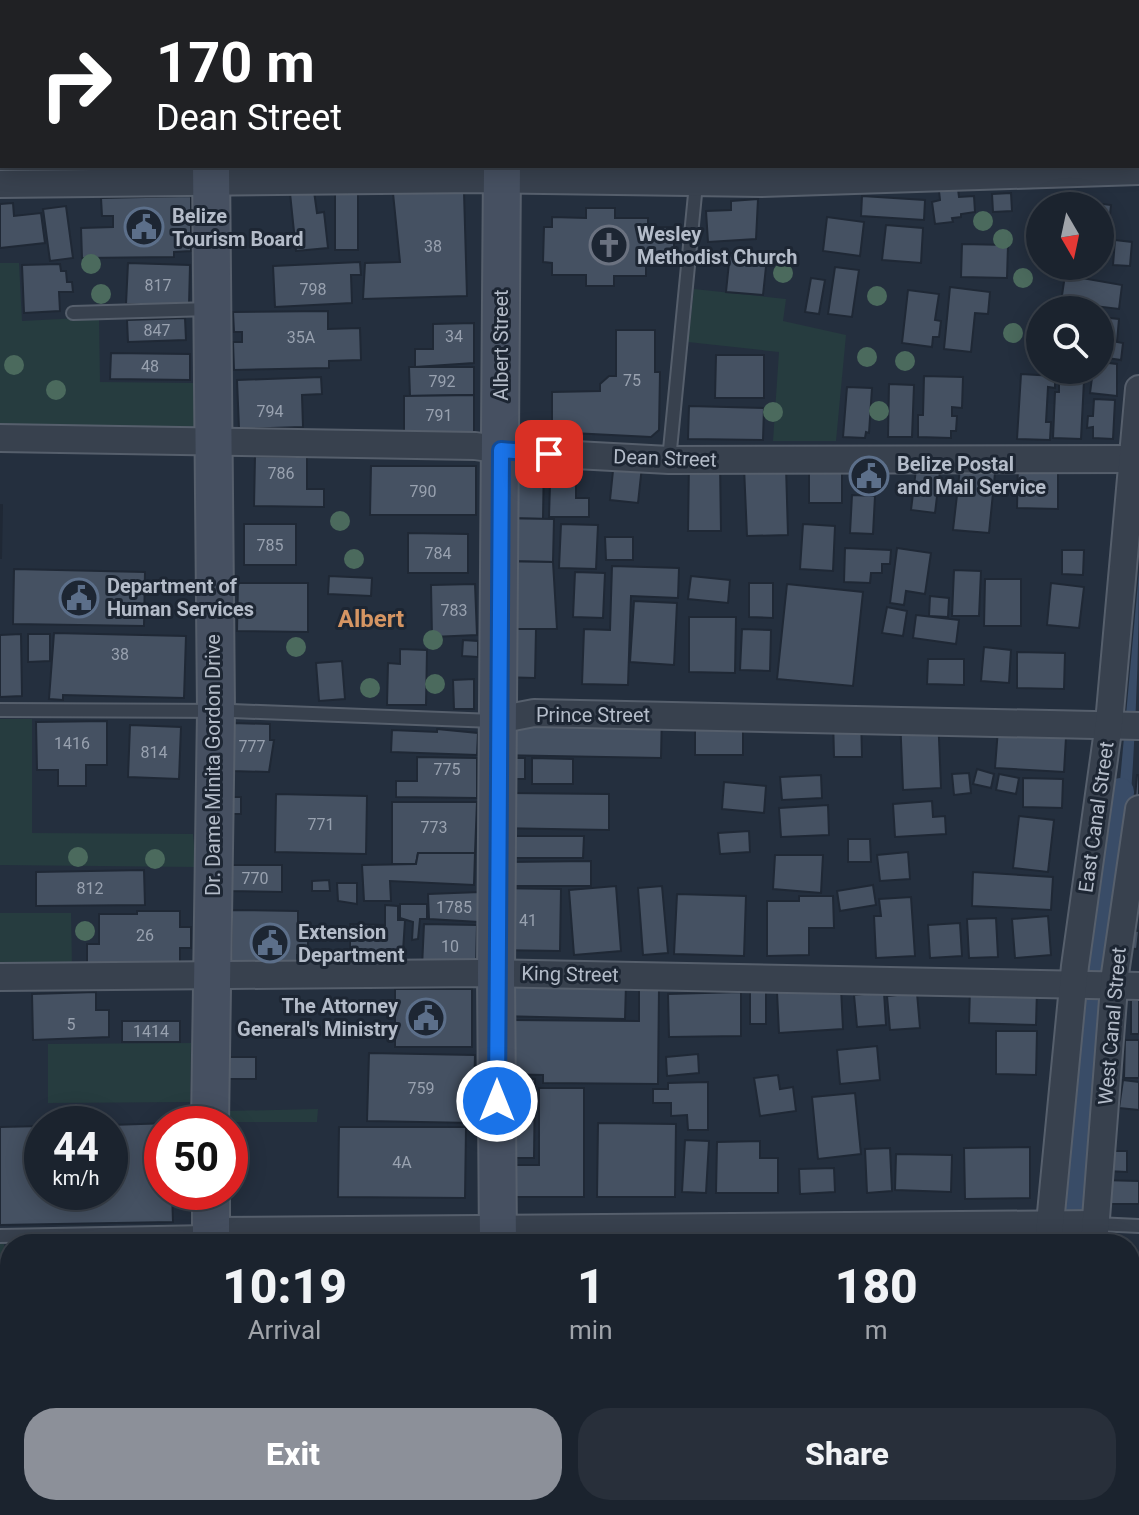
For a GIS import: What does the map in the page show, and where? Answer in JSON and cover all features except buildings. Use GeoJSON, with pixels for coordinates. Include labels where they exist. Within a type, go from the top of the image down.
{"type":"FeatureCollection","features":[{"type":"Feature","properties":{"kind":"main road","name":"Albert Street"},"geometry":{"type":"LineString","coordinates":[[498,1234],[496,973],[502,172]]}},
{"type":"Feature","properties":{"kind":"main road","name":"Dr. Dame Minita Gordon Drive"},"geometry":{"type":"LineString","coordinates":[[210,1106],[216,711],[212,174]]}},
{"type":"Feature","properties":{"kind":"main road"},"geometry":{"type":"LineString","coordinates":[[211,1210],[211,1234]]}},
{"type":"Feature","properties":{"kind":"street"},"geometry":{"type":"LineString","coordinates":[[0,184],[212,174],[502,172],[696,184],[762,175],[1139,171]]}},
{"type":"Feature","properties":{"kind":"street","name":"East Canal Street"},"geometry":{"type":"LineString","coordinates":[[1072,1230],[1102,985],[1126,725],[1139,389]]}},
{"type":"Feature","properties":{"kind":"street","name":"Dean Street"},"geometry":{"type":"LineString","coordinates":[[0,438],[214,440],[501,450],[669,460],[1136,459]]}},
{"type":"Feature","properties":{"kind":"street","name":"Prince Street"},"geometry":{"type":"LineString","coordinates":[[497,720],[534,713],[1126,725]]}},
{"type":"Feature","properties":{"kind":"street","name":"West Canal Street"},"geometry":{"type":"LineString","coordinates":[[1072,1230],[1102,985],[1139,809]]}},
{"type":"Feature","properties":{"kind":"street","name":"King Street"},"geometry":{"type":"LineString","coordinates":[[0,977],[496,973],[1102,985]]}},
{"type":"Feature","properties":{"kind":"street"},"geometry":{"type":"LineString","coordinates":[[854,1234],[1072,1230]]}},
{"type":"Feature","properties":{"kind":"lane"},"geometry":{"type":"LineString","coordinates":[[669,460],[696,184]]}},
{"type":"Feature","properties":{"kind":"lane"},"geometry":{"type":"LineString","coordinates":[[73,313],[213,309]]}},
{"type":"Feature","properties":{"kind":"lane","name":"Prince Street"},"geometry":{"type":"LineString","coordinates":[[0,710],[216,711],[482,723],[497,720]]}},
{"type":"Feature","properties":{"kind":"lane"},"geometry":{"type":"LineString","coordinates":[[1072,1230],[1139,1226]]}},
{"type":"Feature","properties":{"kind":"green space"},"geometry":{"type":"Polygon","coordinates":[[[0,263],[19,263],[22,321],[99,317],[100,382],[194,383],[195,432],[0,431],[0,263]]]}},
{"type":"Feature","properties":{"kind":"green space"},"geometry":{"type":"Polygon","coordinates":[[[694,289],[786,299],[783,321],[846,335],[836,441],[773,441],[779,352],[688,342],[694,289]]]}},
{"type":"Feature","properties":{"kind":"green space"},"geometry":{"type":"Polygon","coordinates":[[[0,719],[32,719],[32,833],[193,834],[196,867],[0,865],[0,719]]]}},
{"type":"Feature","properties":{"kind":"green space"},"geometry":{"type":"Polygon","coordinates":[[[0,913],[71,913],[72,965],[0,965],[0,913]]]}},
{"type":"Feature","properties":{"kind":"green space"},"geometry":{"type":"Polygon","coordinates":[[[191,1043],[190,1102],[48,1103],[48,1044],[191,1043]]]}},
{"type":"Feature","properties":{"kind":"green space"},"geometry":{"type":"Polygon","coordinates":[[[318,1109],[317,1122],[248,1122],[248,1111],[318,1109]]]}},
{"type":"Feature","properties":{"kind":"water"},"geometry":{"type":"Polygon","coordinates":[[[1139,572],[1134,740],[1122,908],[1090,1234],[1079,1234],[1139,572]]]}},
{"type":"Feature","properties":{"kind":"waterway"},"geometry":{"type":"LineString","coordinates":[[1073,1234],[1089,1007],[1120,792]]}},
{"type":"Feature","properties":{"kind":"place","name":"Belize Tourism Board"},"geometry":{"type":"Point","coordinates":[144,227]}},
{"type":"Feature","properties":{"kind":"place","name":"Wesley Methodist Church"},"geometry":{"type":"Point","coordinates":[609,245]}},
{"type":"Feature","properties":{"kind":"place","name":"Belize Postal and Mail Service"},"geometry":{"type":"Point","coordinates":[869,476]}},
{"type":"Feature","properties":{"kind":"place","name":"Department of Human Services"},"geometry":{"type":"Point","coordinates":[79,598]}},
{"type":"Feature","properties":{"kind":"place","name":"Extension Department"},"geometry":{"type":"Point","coordinates":[270,943]}},
{"type":"Feature","properties":{"kind":"place","name":"The Attorney General's Ministry"},"geometry":{"type":"Point","coordinates":[426,1018]}},
{"type":"Feature","properties":{"kind":"district","name":"Albert"},"geometry":{"type":"Point","coordinates":[371,619]}},
{"type":"Feature","properties":{"kind":"route"},"geometry":{"type":"LineString","coordinates":[[497,1101],[501,450],[549,454]]}}]}
